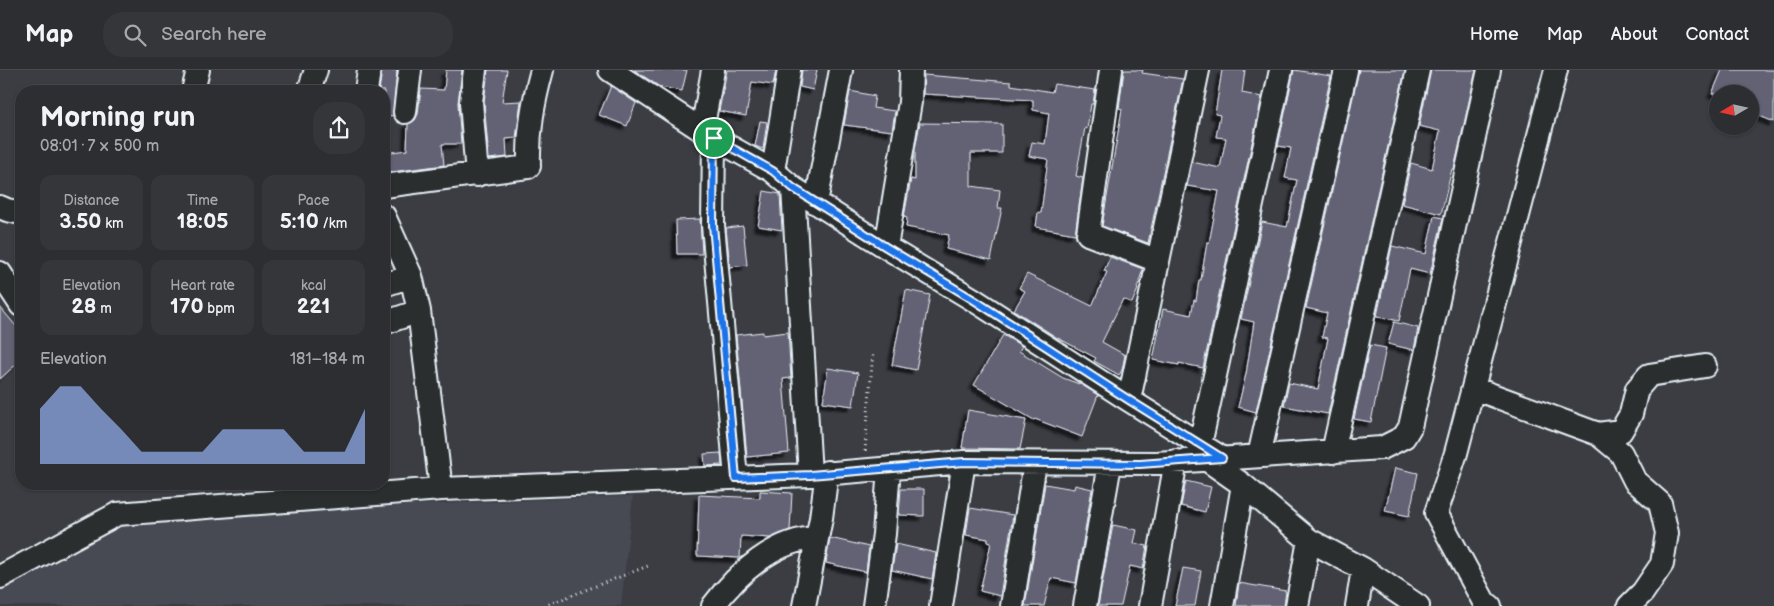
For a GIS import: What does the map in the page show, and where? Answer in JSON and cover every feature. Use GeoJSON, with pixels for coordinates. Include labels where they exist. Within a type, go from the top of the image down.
{"type":"FeatureCollection","features":[{"type":"Feature","properties":{"kind":"street"},"geometry":{"type":"LineString","coordinates":[[194,85],[198,70]]}},
{"type":"Feature","properties":{"kind":"street"},"geometry":{"type":"LineString","coordinates":[[311,85],[316,70]]}},
{"type":"Feature","properties":{"kind":"street"},"geometry":{"type":"LineString","coordinates":[[367,85],[369,70]]}},
{"type":"Feature","properties":{"kind":"street"},"geometry":{"type":"LineString","coordinates":[[405,112],[410,70]]}},
{"type":"Feature","properties":{"kind":"street"},"geometry":{"type":"LineString","coordinates":[[475,70],[471,102],[477,174]]}},
{"type":"Feature","properties":{"kind":"street"},"geometry":{"type":"LineString","coordinates":[[390,185],[525,169],[529,166],[528,138],[533,103],[542,70]]}},
{"type":"Feature","properties":{"kind":"street"},"geometry":{"type":"LineString","coordinates":[[610,70],[708,134],[773,171],[793,188],[816,203],[974,300],[1129,400],[1209,454],[1309,540],[1363,569],[1418,606]]}},
{"type":"Feature","properties":{"kind":"street"},"geometry":{"type":"LineString","coordinates":[[714,70],[708,134],[714,233],[736,478]]}},
{"type":"Feature","properties":{"kind":"street"},"geometry":{"type":"LineString","coordinates":[[773,171],[789,70]]}},
{"type":"Feature","properties":{"kind":"street"},"geometry":{"type":"LineString","coordinates":[[816,203],[841,70]]}},
{"type":"Feature","properties":{"kind":"street"},"geometry":{"type":"LineString","coordinates":[[886,247],[910,102],[910,70]]}},
{"type":"Feature","properties":{"kind":"street"},"geometry":{"type":"LineString","coordinates":[[1111,70],[1088,234],[1158,261]]}},
{"type":"Feature","properties":{"kind":"street"},"geometry":{"type":"LineString","coordinates":[[1129,400],[1198,70]]}},
{"type":"Feature","properties":{"kind":"street"},"geometry":{"type":"LineString","coordinates":[[1209,454],[1281,70]]}},
{"type":"Feature","properties":{"kind":"street"},"geometry":{"type":"LineString","coordinates":[[1259,456],[1346,70]]}},
{"type":"Feature","properties":{"kind":"street"},"geometry":{"type":"LineString","coordinates":[[1333,452],[1418,70]]}},
{"type":"Feature","properties":{"kind":"street"},"geometry":{"type":"LineString","coordinates":[[0,578],[117,514],[442,489],[818,474],[964,462],[1148,464],[1176,461],[1209,454],[1259,456],[1382,448],[1404,437],[1410,427],[1489,70]]}},
{"type":"Feature","properties":{"kind":"street"},"geometry":{"type":"LineString","coordinates":[[1490,606],[1484,602],[1436,514],[1456,453],[1556,70]]}},
{"type":"Feature","properties":{"kind":"street"},"geometry":{"type":"LineString","coordinates":[[793,188],[818,474],[817,538],[804,606]]}},
{"type":"Feature","properties":{"kind":"street"},"geometry":{"type":"LineString","coordinates":[[390,229],[411,276],[419,311],[442,489]]}},
{"type":"Feature","properties":{"kind":"street"},"geometry":{"type":"LineString","coordinates":[[0,273],[15,296]]}},
{"type":"Feature","properties":{"kind":"street"},"geometry":{"type":"LineString","coordinates":[[390,283],[411,276]]}},
{"type":"Feature","properties":{"kind":"street"},"geometry":{"type":"LineString","coordinates":[[390,321],[419,311]]}},
{"type":"Feature","properties":{"kind":"street"},"geometry":{"type":"LineString","coordinates":[[1598,434],[1621,431],[1631,414],[1637,389],[1649,375],[1706,366]]}},
{"type":"Feature","properties":{"kind":"street"},"geometry":{"type":"LineString","coordinates":[[1473,388],[1598,434],[1621,453],[1635,481],[1660,502],[1667,533],[1662,564],[1643,592],[1629,606]]}},
{"type":"Feature","properties":{"kind":"street"},"geometry":{"type":"LineString","coordinates":[[1150,606],[1176,461]]}},
{"type":"Feature","properties":{"kind":"street"},"geometry":{"type":"LineString","coordinates":[[941,606],[964,462]]}},
{"type":"Feature","properties":{"kind":"street"},"geometry":{"type":"LineString","coordinates":[[1012,606],[1035,462]]}},
{"type":"Feature","properties":{"kind":"street"},"geometry":{"type":"LineString","coordinates":[[1085,606],[1110,464]]}},
{"type":"Feature","properties":{"kind":"street"},"geometry":{"type":"LineString","coordinates":[[874,606],[884,534],[889,468]]}},
{"type":"Feature","properties":{"kind":"street"},"geometry":{"type":"LineString","coordinates":[[1222,606],[1243,485]]}},
{"type":"Feature","properties":{"kind":"street"},"geometry":{"type":"LineString","coordinates":[[713,606],[734,580],[771,553],[783,546],[806,539],[817,538]]}},
{"type":"Feature","properties":{"kind":"street"},"geometry":{"type":"LineString","coordinates":[[1297,606],[1309,540]]}},
{"type":"Feature","properties":{"kind":"street"},"geometry":{"type":"LineString","coordinates":[[1357,606],[1363,569]]}},
{"type":"Feature","properties":{"kind":"path"},"geometry":{"type":"LineString","coordinates":[[863,470],[873,352]]}},
{"type":"Feature","properties":{"kind":"path"},"geometry":{"type":"LineString","coordinates":[[544,606],[648,566]]}},
{"type":"Feature","properties":{"kind":"shaded area"},"geometry":{"type":"Polygon","coordinates":[[[633,496],[621,606],[0,606],[0,585],[135,516],[633,496]]]}},
{"type":"Feature","properties":{"kind":"building"},"geometry":{"type":"Polygon","coordinates":[[[382,70],[397,70],[393,116],[390,116],[390,85],[380,85],[382,70]]]}},
{"type":"Feature","properties":{"kind":"building"},"geometry":{"type":"Polygon","coordinates":[[[446,70],[462,70],[458,103],[461,144],[442,144],[444,165],[390,172],[390,152],[407,150],[408,124],[415,120],[418,114],[421,89],[444,90],[446,70]]]}},
{"type":"Feature","properties":{"kind":"building"},"geometry":{"type":"Polygon","coordinates":[[[488,70],[507,70],[502,102],[521,101],[516,138],[506,139],[507,157],[489,159],[484,102],[488,70]]]}},
{"type":"Feature","properties":{"kind":"building"},"geometry":{"type":"Polygon","coordinates":[[[634,70],[687,70],[682,91],[660,87],[634,70]]]}},
{"type":"Feature","properties":{"kind":"building"},"geometry":{"type":"Polygon","coordinates":[[[727,70],[776,70],[773,85],[752,82],[746,116],[719,111],[727,70]]]}},
{"type":"Feature","properties":{"kind":"building"},"geometry":{"type":"Polygon","coordinates":[[[802,70],[817,70],[813,90],[800,87],[802,70]]]}},
{"type":"Feature","properties":{"kind":"building"},"geometry":{"type":"Polygon","coordinates":[[[1124,70],[1143,70],[1142,73],[1183,79],[1148,243],[1102,226],[1122,109],[1119,108],[1124,70]]]}},
{"type":"Feature","properties":{"kind":"building"},"geometry":{"type":"Polygon","coordinates":[[[1222,70],[1245,70],[1242,93],[1262,97],[1203,368],[1153,360],[1163,309],[1191,315],[1194,300],[1196,301],[1199,280],[1201,280],[1207,242],[1209,243],[1219,191],[1187,186],[1192,162],[1220,168],[1226,138],[1216,137],[1220,115],[1215,114],[1222,70]]]}},
{"type":"Feature","properties":{"kind":"building"},"geometry":{"type":"Polygon","coordinates":[[[1294,70],[1331,76],[1256,412],[1238,407],[1246,374],[1254,322],[1241,319],[1262,222],[1287,227],[1297,180],[1285,178],[1291,148],[1278,146],[1294,70]]]}},
{"type":"Feature","properties":{"kind":"building"},"geometry":{"type":"Polygon","coordinates":[[[1359,70],[1405,70],[1328,414],[1284,406],[1289,383],[1318,389],[1328,338],[1322,337],[1327,313],[1306,308],[1359,70]]]}},
{"type":"Feature","properties":{"kind":"building"},"geometry":{"type":"Polygon","coordinates":[[[1431,70],[1476,70],[1454,169],[1452,169],[1441,214],[1402,204],[1411,163],[1432,169],[1440,131],[1419,126],[1431,70]]]}},
{"type":"Feature","properties":{"kind":"building"},"geometry":{"type":"Polygon","coordinates":[[[1722,70],[1774,70],[1774,122],[1759,116],[1759,85],[1716,85],[1722,70]]]}},
{"type":"Feature","properties":{"kind":"building"},"geometry":{"type":"Polygon","coordinates":[[[924,75],[1011,82],[1011,85],[1052,92],[1054,84],[1095,90],[1087,129],[1085,128],[1076,176],[1083,178],[1075,234],[1036,227],[1038,212],[1041,213],[1048,159],[1029,156],[1032,142],[1045,144],[1049,113],[1033,110],[1033,100],[923,94],[924,75]]]}},
{"type":"Feature","properties":{"kind":"building"},"geometry":{"type":"Polygon","coordinates":[[[611,86],[636,103],[627,126],[599,115],[611,86]]]}},
{"type":"Feature","properties":{"kind":"building"},"geometry":{"type":"Polygon","coordinates":[[[850,91],[875,96],[873,108],[895,111],[892,131],[844,125],[850,91]]]}},
{"type":"Feature","properties":{"kind":"building"},"geometry":{"type":"Polygon","coordinates":[[[760,121],[767,122],[763,149],[755,146],[760,121]]]}},
{"type":"Feature","properties":{"kind":"building"},"geometry":{"type":"Polygon","coordinates":[[[920,123],[1002,124],[1002,153],[971,153],[971,186],[1000,190],[998,208],[1002,208],[991,260],[946,249],[949,235],[906,227],[907,218],[904,217],[911,179],[915,180],[915,149],[920,123]]]}},
{"type":"Feature","properties":{"kind":"building"},"geometry":{"type":"Polygon","coordinates":[[[764,191],[780,194],[782,230],[758,226],[764,191]]]}},
{"type":"Feature","properties":{"kind":"building"},"geometry":{"type":"Polygon","coordinates":[[[1434,216],[1443,218],[1430,274],[1410,269],[1399,321],[1377,316],[1392,246],[1426,254],[1434,216]]]}},
{"type":"Feature","properties":{"kind":"building"},"geometry":{"type":"Polygon","coordinates":[[[700,219],[702,254],[677,254],[676,220],[700,219]]]}},
{"type":"Feature","properties":{"kind":"building"},"geometry":{"type":"Polygon","coordinates":[[[743,226],[747,265],[730,267],[726,228],[743,226]]]}},
{"type":"Feature","properties":{"kind":"building"},"geometry":{"type":"Polygon","coordinates":[[[1110,257],[1143,269],[1132,303],[1123,299],[1102,342],[1125,355],[1119,375],[1094,361],[1096,358],[1056,337],[1014,310],[1025,291],[1019,288],[1027,274],[1092,306],[1107,272],[1104,271],[1110,257]]]}},
{"type":"Feature","properties":{"kind":"building"},"geometry":{"type":"Polygon","coordinates":[[[906,290],[930,295],[916,370],[892,365],[906,290]]]}},
{"type":"Feature","properties":{"kind":"building"},"geometry":{"type":"Polygon","coordinates":[[[0,307],[15,325],[15,365],[0,379],[0,307]]]}},
{"type":"Feature","properties":{"kind":"building"},"geometry":{"type":"Polygon","coordinates":[[[1394,322],[1418,328],[1414,350],[1388,344],[1394,322]]]}},
{"type":"Feature","properties":{"kind":"building"},"geometry":{"type":"Polygon","coordinates":[[[763,332],[763,335],[788,332],[791,378],[783,379],[789,453],[747,457],[736,335],[763,332]]]}},
{"type":"Feature","properties":{"kind":"building"},"geometry":{"type":"Polygon","coordinates":[[[1003,335],[1022,346],[1019,351],[1063,378],[1082,385],[1098,395],[1082,437],[1034,420],[974,385],[1003,335]]]}},
{"type":"Feature","properties":{"kind":"building"},"geometry":{"type":"Polygon","coordinates":[[[1370,345],[1386,348],[1371,422],[1354,419],[1370,345]]]}},
{"type":"Feature","properties":{"kind":"building"},"geometry":{"type":"Polygon","coordinates":[[[828,368],[858,373],[853,406],[823,402],[828,368]]]}},
{"type":"Feature","properties":{"kind":"building"},"geometry":{"type":"Polygon","coordinates":[[[968,410],[1026,420],[1020,449],[962,448],[968,410]]]}},
{"type":"Feature","properties":{"kind":"building"},"geometry":{"type":"Polygon","coordinates":[[[721,453],[722,465],[705,466],[704,454],[721,453]]]}},
{"type":"Feature","properties":{"kind":"building"},"geometry":{"type":"Polygon","coordinates":[[[1395,468],[1418,473],[1409,516],[1385,511],[1395,468]]]}},
{"type":"Feature","properties":{"kind":"building"},"geometry":{"type":"Polygon","coordinates":[[[1186,481],[1211,487],[1205,512],[1181,506],[1186,481]]]}},
{"type":"Feature","properties":{"kind":"building"},"geometry":{"type":"Polygon","coordinates":[[[1045,484],[1074,489],[1075,485],[1092,489],[1076,583],[1051,578],[1044,606],[1025,606],[1045,484]]]}},
{"type":"Feature","properties":{"kind":"building"},"geometry":{"type":"Polygon","coordinates":[[[901,489],[924,489],[924,516],[899,515],[901,489]]]}},
{"type":"Feature","properties":{"kind":"building"},"geometry":{"type":"Polygon","coordinates":[[[760,491],[792,493],[790,530],[770,538],[741,536],[740,558],[697,556],[699,495],[760,498],[760,491]]]}},
{"type":"Feature","properties":{"kind":"building"},"geometry":{"type":"Polygon","coordinates":[[[970,508],[1013,515],[1000,596],[980,591],[991,543],[988,542],[988,539],[966,535],[970,508]]]}},
{"type":"Feature","properties":{"kind":"building"},"geometry":{"type":"Polygon","coordinates":[[[1113,525],[1137,530],[1134,543],[1147,546],[1143,569],[1130,566],[1121,606],[1098,606],[1113,525]]]}},
{"type":"Feature","properties":{"kind":"building"},"geometry":{"type":"Polygon","coordinates":[[[830,538],[869,547],[866,572],[826,563],[830,538]]]}},
{"type":"Feature","properties":{"kind":"building"},"geometry":{"type":"Polygon","coordinates":[[[896,544],[936,553],[932,579],[892,570],[896,544]]]}},
{"type":"Feature","properties":{"kind":"building"},"geometry":{"type":"Polygon","coordinates":[[[1183,568],[1201,571],[1195,606],[1175,606],[1183,568]]]}},
{"type":"Feature","properties":{"kind":"building"},"geometry":{"type":"Polygon","coordinates":[[[1239,583],[1286,591],[1284,606],[1236,606],[1239,583]]]}},
{"type":"Feature","properties":{"kind":"route"},"geometry":{"type":"LineString","coordinates":[[714,138],[773,171],[793,188],[974,300],[1222,458],[1140,464],[964,462],[827,472],[810,475],[736,478],[713,225],[714,138]]}}]}
